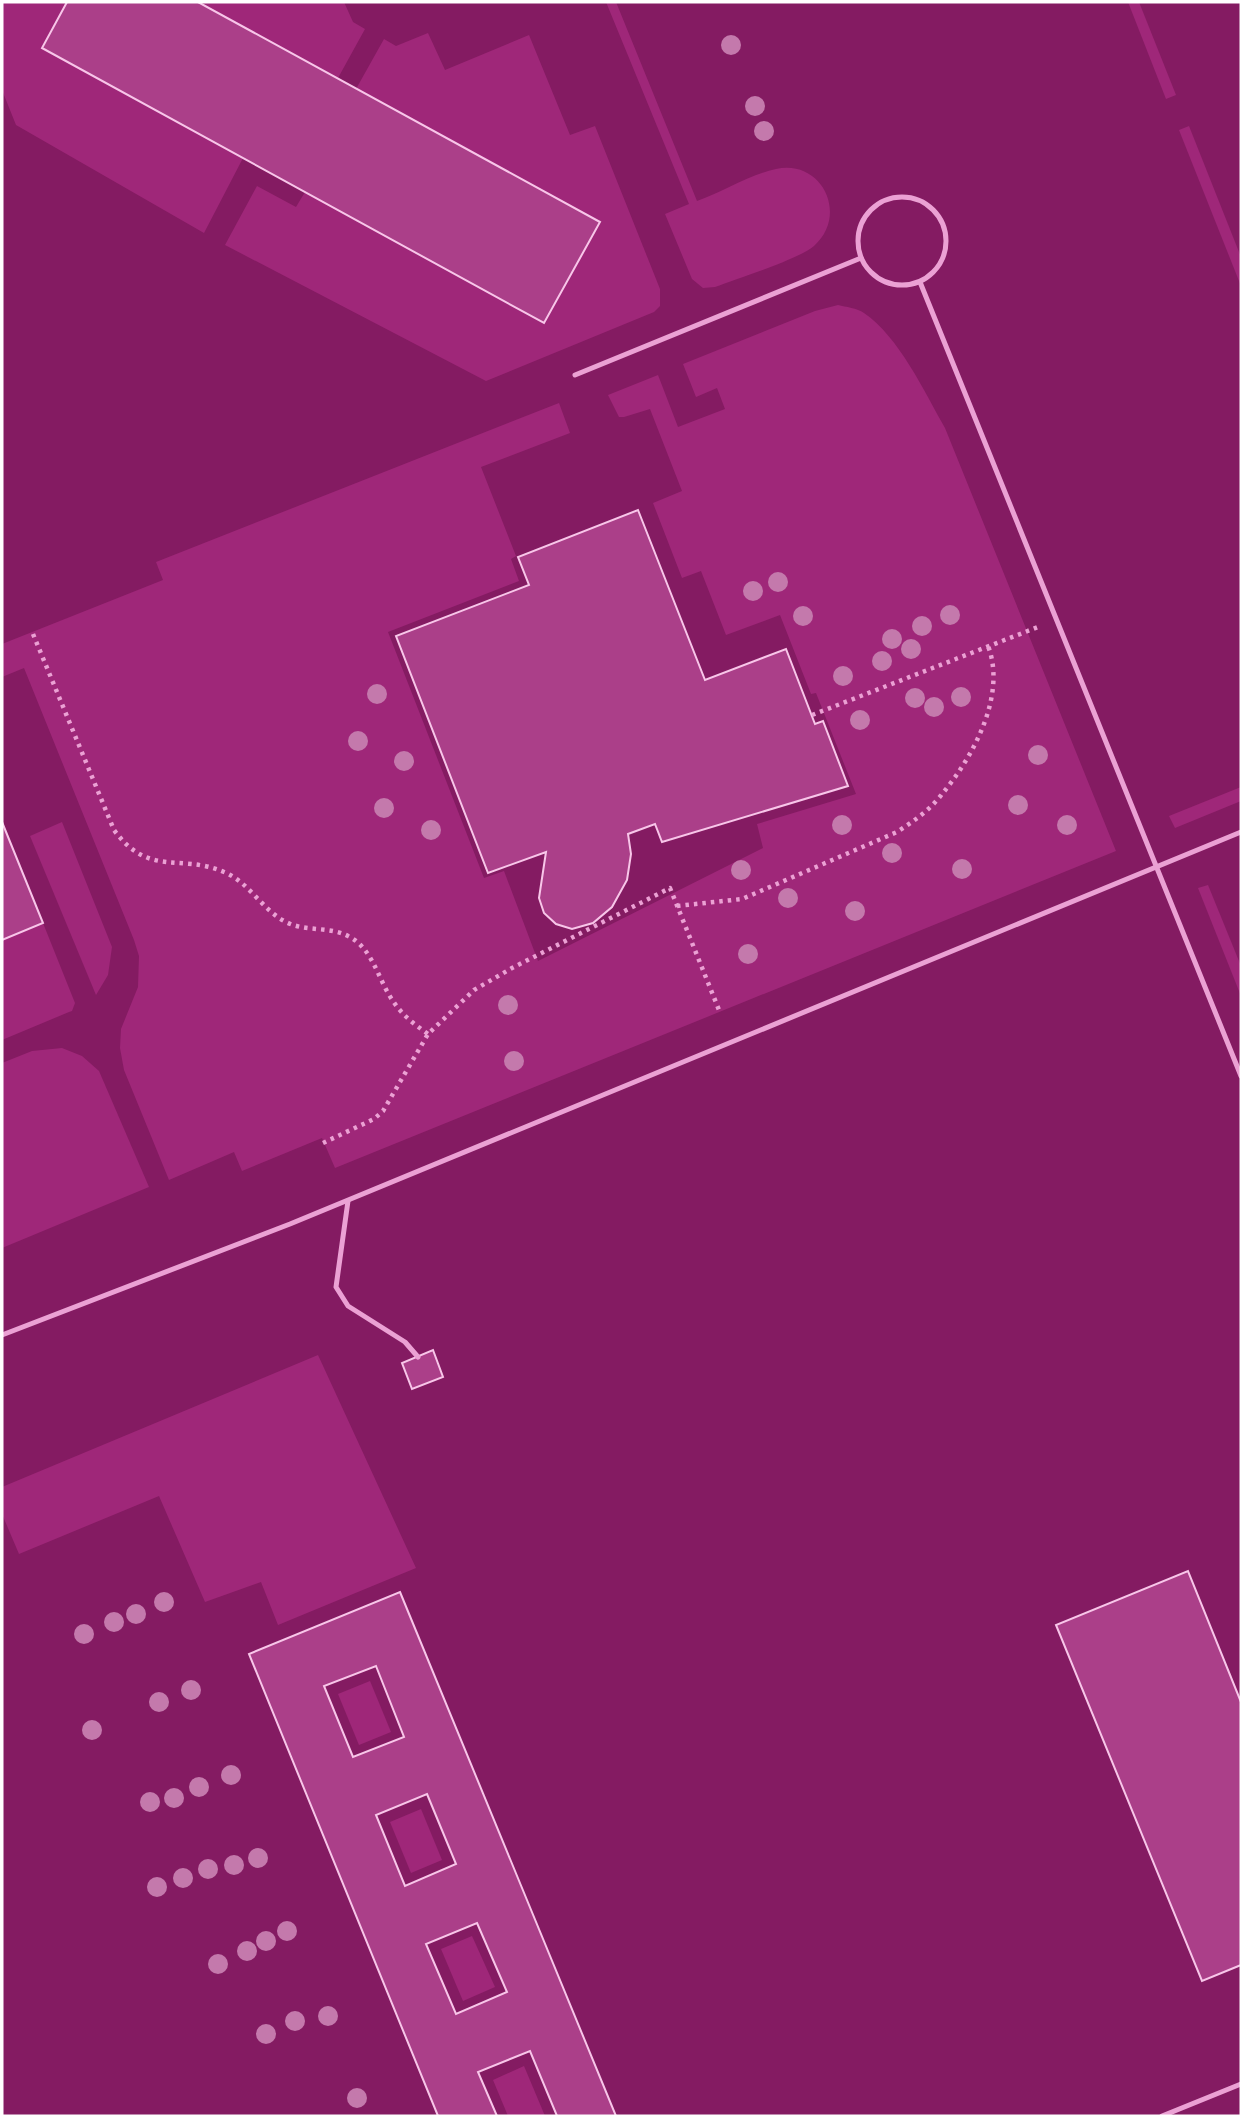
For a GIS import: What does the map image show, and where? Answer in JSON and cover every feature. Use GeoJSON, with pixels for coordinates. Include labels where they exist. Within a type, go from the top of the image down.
{"type":"FeatureCollection","features":[{"type":"Feature","properties":{"kind":"lane"},"geometry":{"type":"LineString","coordinates":[[904,197],[918,200],[931,208],[940,219],[946,248],[941,262],[932,274],[920,282],[892,285],[874,275],[861,258],[859,229],[870,211],[889,199],[904,197]]}},
{"type":"Feature","properties":{"kind":"lane"},"geometry":{"type":"LineString","coordinates":[[575,375],[861,258]]}},
{"type":"Feature","properties":{"kind":"lane"},"geometry":{"type":"LineString","coordinates":[[920,282],[1241,1076]]}},
{"type":"Feature","properties":{"kind":"lane"},"geometry":{"type":"LineString","coordinates":[[2,1335],[348,1201],[1241,832]]}},
{"type":"Feature","properties":{"kind":"lane"},"geometry":{"type":"LineString","coordinates":[[348,1201],[336,1287],[348,1306],[405,1342],[418,1357]]}},
{"type":"Feature","properties":{"kind":"lane"},"geometry":{"type":"LineString","coordinates":[[1162,2116],[1241,2084]]}},
{"type":"Feature","properties":{"kind":"path"},"geometry":{"type":"LineString","coordinates":[[812,715],[1055,620]]}},
{"type":"Feature","properties":{"kind":"path"},"geometry":{"type":"LineString","coordinates":[[33,634],[114,830],[125,845],[138,855],[151,860],[204,866],[227,872],[246,886],[270,913],[289,924],[332,930],[348,936],[363,946],[400,1011],[428,1034]]}},
{"type":"Feature","properties":{"kind":"path"},"geometry":{"type":"LineString","coordinates":[[677,906],[742,899],[897,832],[918,818],[941,796],[960,770],[991,709],[995,681],[988,646]]}},
{"type":"Feature","properties":{"kind":"path"},"geometry":{"type":"LineString","coordinates":[[323,1143],[374,1119],[383,1111],[428,1034],[474,990],[670,888],[719,1010]]}},
{"type":"Feature","properties":{"kind":"shaded area"},"geometry":{"type":"Polygon","coordinates":[[[2,2],[67,2],[42,48],[243,158],[204,233],[16,125],[2,90],[2,2]]]}},
{"type":"Feature","properties":{"kind":"shaded area"},"geometry":{"type":"Polygon","coordinates":[[[198,2],[344,2],[353,22],[365,29],[338,78],[198,2]]]}},
{"type":"Feature","properties":{"kind":"shaded area"},"geometry":{"type":"Polygon","coordinates":[[[606,2],[616,2],[697,201],[776,169],[792,168],[806,172],[825,192],[829,205],[829,219],[824,233],[814,246],[781,263],[715,287],[703,288],[692,279],[665,214],[689,204],[606,2]]]}},
{"type":"Feature","properties":{"kind":"shaded area"},"geometry":{"type":"Polygon","coordinates":[[[1128,2],[1139,2],[1176,95],[1166,99],[1128,2]]]}},
{"type":"Feature","properties":{"kind":"shaded area"},"geometry":{"type":"Polygon","coordinates":[[[428,33],[445,70],[529,35],[570,135],[595,126],[660,289],[660,306],[654,312],[486,381],[225,245],[257,186],[296,207],[305,192],[544,323],[600,222],[356,89],[384,39],[396,46],[428,33]]]}},
{"type":"Feature","properties":{"kind":"shaded area"},"geometry":{"type":"Polygon","coordinates":[[[1189,126],[1241,257],[1241,286],[1179,130],[1189,126]]]}},
{"type":"Feature","properties":{"kind":"shaded area"},"geometry":{"type":"Polygon","coordinates":[[[838,305],[864,313],[877,323],[910,366],[945,428],[1116,851],[335,1168],[322,1138],[242,1171],[234,1152],[169,1180],[124,1070],[120,1048],[121,1029],[138,987],[139,956],[24,668],[2,677],[2,644],[163,580],[156,562],[559,403],[570,433],[481,467],[516,556],[511,559],[519,581],[388,632],[484,878],[504,871],[538,961],[763,848],[757,824],[856,794],[816,693],[811,694],[780,615],[726,635],[701,571],[682,578],[653,503],[682,491],[650,409],[619,417],[608,395],[658,375],[678,427],[725,409],[717,388],[696,397],[683,364],[815,311],[838,305]]]}},
{"type":"Feature","properties":{"kind":"shaded area"},"geometry":{"type":"Polygon","coordinates":[[[1241,787],[1241,801],[1175,828],[1169,816],[1241,787]]]}},
{"type":"Feature","properties":{"kind":"shaded area"},"geometry":{"type":"Polygon","coordinates":[[[62,822],[112,947],[108,975],[96,995],[30,836],[62,822]]]}},
{"type":"Feature","properties":{"kind":"shaded area"},"geometry":{"type":"Polygon","coordinates":[[[1208,885],[1241,966],[1241,996],[1198,888],[1208,885]]]}},
{"type":"Feature","properties":{"kind":"shaded area"},"geometry":{"type":"Polygon","coordinates":[[[43,923],[75,1003],[72,1011],[2,1040],[2,940],[43,923]]]}},
{"type":"Feature","properties":{"kind":"shaded area"},"geometry":{"type":"Polygon","coordinates":[[[62,1048],[82,1056],[99,1071],[149,1187],[2,1248],[2,1063],[32,1051],[62,1048]]]}},
{"type":"Feature","properties":{"kind":"shaded area"},"geometry":{"type":"Polygon","coordinates":[[[318,1355],[416,1568],[278,1625],[261,1582],[205,1602],[159,1496],[19,1554],[2,1514],[2,1487],[318,1355]]]}},
{"type":"Feature","properties":{"kind":"shaded area"},"geometry":{"type":"Polygon","coordinates":[[[370,1681],[391,1732],[359,1745],[338,1694],[370,1681]]]}},
{"type":"Feature","properties":{"kind":"shaded area"},"geometry":{"type":"Polygon","coordinates":[[[421,1809],[442,1860],[411,1873],[390,1822],[421,1809]]]}},
{"type":"Feature","properties":{"kind":"shaded area"},"geometry":{"type":"Polygon","coordinates":[[[472,1936],[495,1987],[463,2001],[441,1949],[472,1936]]]}},
{"type":"Feature","properties":{"kind":"shaded area"},"geometry":{"type":"Polygon","coordinates":[[[524,2066],[545,2116],[508,2116],[493,2080],[524,2066]]]}},
{"type":"Feature","properties":{"kind":"building"},"geometry":{"type":"Polygon","coordinates":[[[67,2],[198,2],[600,222],[544,323],[42,48],[67,2]]]}},
{"type":"Feature","properties":{"kind":"building"},"geometry":{"type":"Polygon","coordinates":[[[638,510],[705,680],[786,649],[815,724],[823,721],[848,786],[662,842],[655,824],[628,834],[631,854],[627,880],[612,907],[593,923],[572,929],[556,924],[544,913],[539,898],[546,852],[488,873],[396,636],[529,585],[518,557],[638,510]]]}},
{"type":"Feature","properties":{"kind":"building"},"geometry":{"type":"Polygon","coordinates":[[[2,822],[43,923],[2,940],[2,822]]]}},
{"type":"Feature","properties":{"kind":"building"},"geometry":{"type":"Polygon","coordinates":[[[433,1350],[443,1377],[412,1389],[402,1363],[433,1350]]]}},
{"type":"Feature","properties":{"kind":"building"},"geometry":{"type":"Polygon","coordinates":[[[1188,1571],[1241,1702],[1241,1965],[1202,1981],[1056,1625],[1188,1571]]]}},
{"type":"Feature","properties":{"kind":"building"},"geometry":{"type":"Polygon","coordinates":[[[400,1592],[616,2116],[557,2116],[530,2051],[478,2072],[497,2116],[438,2116],[249,1654],[400,1592]],[[376,1666],[324,1686],[353,1757],[404,1737],[376,1666]],[[427,1794],[376,1815],[405,1886],[456,1864],[427,1794]],[[477,1923],[426,1944],[456,2014],[507,1992],[477,1923]]]}}]}
